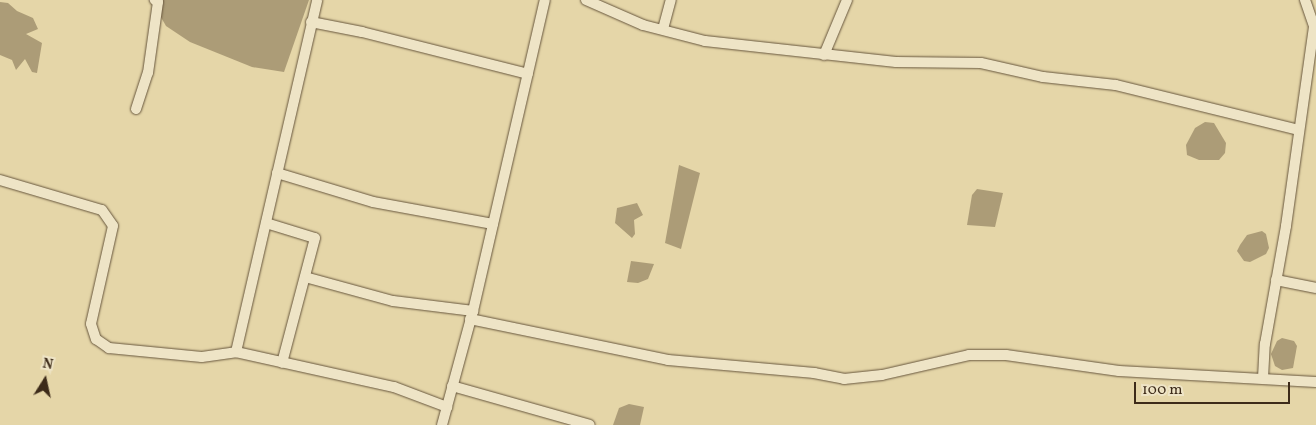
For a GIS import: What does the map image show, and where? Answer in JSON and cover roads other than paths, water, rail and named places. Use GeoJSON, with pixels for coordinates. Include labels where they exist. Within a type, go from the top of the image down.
{"type":"FeatureCollection","features":[{"type":"Feature","properties":{"kind":"street"},"geometry":{"type":"LineString","coordinates":[[136,108],[148,73],[158,2],[155,0]]}},
{"type":"Feature","properties":{"kind":"street"},"geometry":{"type":"LineString","coordinates":[[236,352],[317,0]]}},
{"type":"Feature","properties":{"kind":"street"},"geometry":{"type":"LineString","coordinates":[[442,425],[472,315],[545,0]]}},
{"type":"Feature","properties":{"kind":"street"},"geometry":{"type":"LineString","coordinates":[[586,0],[662,30],[705,41],[896,62],[981,63],[1043,77],[1116,85],[1299,130]]}},
{"type":"Feature","properties":{"kind":"street"},"geometry":{"type":"LineString","coordinates":[[662,30],[671,0]]}},
{"type":"Feature","properties":{"kind":"street"},"geometry":{"type":"LineString","coordinates":[[824,55],[847,0]]}},
{"type":"Feature","properties":{"kind":"street"},"geometry":{"type":"LineString","coordinates":[[1263,378],[1314,26],[1309,1]]}},
{"type":"Feature","properties":{"kind":"street"},"geometry":{"type":"LineString","coordinates":[[311,22],[362,32],[528,74]]}},
{"type":"Feature","properties":{"kind":"street"},"geometry":{"type":"LineString","coordinates":[[277,173],[364,200],[493,224]]}},
{"type":"Feature","properties":{"kind":"street"},"geometry":{"type":"LineString","coordinates":[[0,180],[102,210],[113,226],[91,324],[96,339],[109,348],[202,357],[236,352],[394,387],[447,407]]}},
{"type":"Feature","properties":{"kind":"street"},"geometry":{"type":"LineString","coordinates":[[266,223],[315,238],[282,363]]}},
{"type":"Feature","properties":{"kind":"street"},"geometry":{"type":"LineString","coordinates":[[305,277],[393,301],[472,315],[668,360],[814,373],[844,379],[882,375],[968,355],[1006,355],[1120,371],[1316,382]]}},
{"type":"Feature","properties":{"kind":"street"},"geometry":{"type":"LineString","coordinates":[[1276,280],[1316,288]]}},
{"type":"Feature","properties":{"kind":"street"},"geometry":{"type":"LineString","coordinates":[[452,386],[590,425]]}}]}
